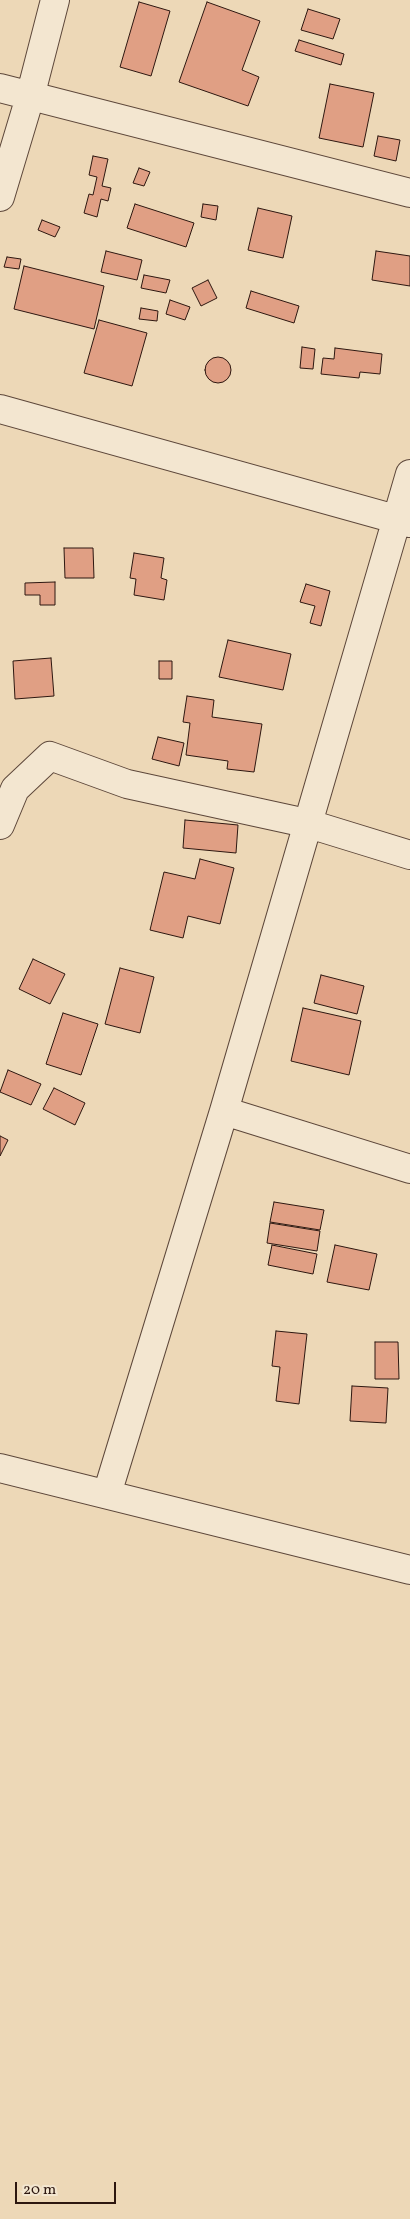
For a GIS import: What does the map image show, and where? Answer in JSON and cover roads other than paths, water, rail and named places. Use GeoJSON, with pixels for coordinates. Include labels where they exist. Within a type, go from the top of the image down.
{"type":"FeatureCollection","features":[{"type":"Feature","properties":{"kind":"street"},"geometry":{"type":"LineString","coordinates":[[0,196],[30,97],[55,0]]}},
{"type":"Feature","properties":{"kind":"street"},"geometry":{"type":"LineString","coordinates":[[0,88],[410,193]]}},
{"type":"Feature","properties":{"kind":"street"},"geometry":{"type":"LineString","coordinates":[[0,409],[404,521]]}},
{"type":"Feature","properties":{"kind":"street"},"geometry":{"type":"LineString","coordinates":[[107,1494],[224,1111],[306,823],[404,521],[410,474]]}},
{"type":"Feature","properties":{"kind":"street"},"geometry":{"type":"LineString","coordinates":[[0,825],[15,789],[50,756],[127,784],[306,823],[410,854]]}},
{"type":"Feature","properties":{"kind":"street"},"geometry":{"type":"LineString","coordinates":[[224,1111],[410,1169]]}},
{"type":"Feature","properties":{"kind":"street"},"geometry":{"type":"LineString","coordinates":[[0,1468],[410,1570]]}}]}
